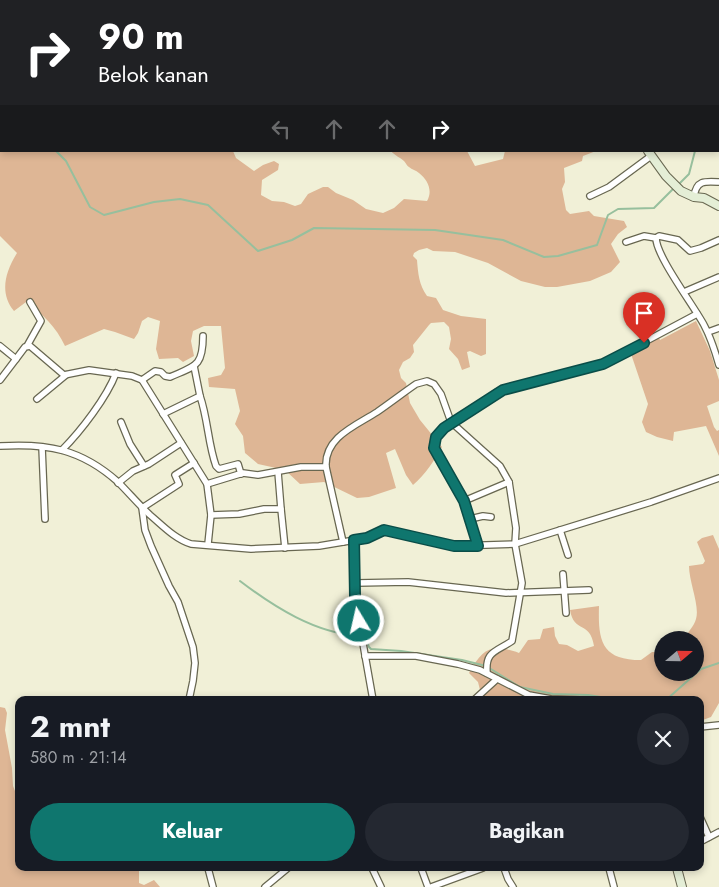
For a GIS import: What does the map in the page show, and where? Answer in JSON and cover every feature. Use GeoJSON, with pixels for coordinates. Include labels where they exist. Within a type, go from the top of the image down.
{"type":"FeatureCollection","features":[{"type":"Feature","properties":{"kind":"street"},"geometry":{"type":"LineString","coordinates":[[590,196],[609,187],[650,154],[681,191],[704,198],[719,206]]}},
{"type":"Feature","properties":{"kind":"street"},"geometry":{"type":"LineString","coordinates":[[694,196],[697,185],[700,182],[719,182]]}},
{"type":"Feature","properties":{"kind":"street"},"geometry":{"type":"LineString","coordinates":[[626,242],[644,236],[656,238],[659,236],[676,239],[690,251],[719,240]]}},
{"type":"Feature","properties":{"kind":"street"},"geometry":{"type":"LineString","coordinates":[[656,238],[664,260],[708,332],[719,365]]}},
{"type":"Feature","properties":{"kind":"street"},"geometry":{"type":"LineString","coordinates":[[684,292],[719,277]]}},
{"type":"Feature","properties":{"kind":"street"},"geometry":{"type":"LineString","coordinates":[[0,380],[27,346],[40,323],[30,302]]}},
{"type":"Feature","properties":{"kind":"street"},"geometry":{"type":"LineString","coordinates":[[478,546],[464,501],[434,448],[439,433],[452,422],[503,390],[603,364],[697,314]]}},
{"type":"Feature","properties":{"kind":"street"},"geometry":{"type":"LineString","coordinates":[[708,332],[719,328]]}},
{"type":"Feature","properties":{"kind":"street"},"geometry":{"type":"LineString","coordinates":[[142,380],[158,371],[170,377],[194,366],[202,356],[203,336]]}},
{"type":"Feature","properties":{"kind":"street"},"geometry":{"type":"LineString","coordinates":[[0,346],[16,360]]}},
{"type":"Feature","properties":{"kind":"street"},"geometry":{"type":"LineString","coordinates":[[27,346],[66,375]]}},
{"type":"Feature","properties":{"kind":"street"},"geometry":{"type":"LineString","coordinates":[[194,366],[216,466],[219,469],[238,464],[241,474]]}},
{"type":"Feature","properties":{"kind":"street"},"geometry":{"type":"LineString","coordinates":[[37,399],[66,375],[85,370],[116,372],[142,380],[207,484],[211,515],[208,544]]}},
{"type":"Feature","properties":{"kind":"street"},"geometry":{"type":"LineString","coordinates":[[62,450],[72,440],[105,395],[116,372]]}},
{"type":"Feature","properties":{"kind":"street"},"geometry":{"type":"LineString","coordinates":[[342,542],[326,467],[328,451],[357,422],[375,413],[419,382],[431,382],[437,387],[452,422],[477,447],[500,466],[509,482],[516,528],[515,544],[522,583],[521,592],[512,641],[491,654],[488,658],[487,673]]}},
{"type":"Feature","properties":{"kind":"street"},"geometry":{"type":"LineString","coordinates":[[162,414],[200,396]]}},
{"type":"Feature","properties":{"kind":"street"},"geometry":{"type":"LineString","coordinates":[[121,422],[130,444],[144,466]]}},
{"type":"Feature","properties":{"kind":"street"},"geometry":{"type":"LineString","coordinates":[[118,483],[132,471],[144,466],[181,443]]}},
{"type":"Feature","properties":{"kind":"street"},"geometry":{"type":"LineString","coordinates":[[0,446],[42,447],[62,450],[85,459],[118,483],[166,530],[184,542],[251,549],[319,546],[367,538],[384,530],[454,546],[515,544],[651,502],[719,478]]}},
{"type":"Feature","properties":{"kind":"street"},"geometry":{"type":"LineString","coordinates":[[42,447],[45,519]]}},
{"type":"Feature","properties":{"kind":"street"},"geometry":{"type":"LineString","coordinates":[[142,508],[179,484],[175,474],[194,463]]}},
{"type":"Feature","properties":{"kind":"street"},"geometry":{"type":"LineString","coordinates":[[207,484],[241,474],[258,475],[301,467],[326,467]]}},
{"type":"Feature","properties":{"kind":"street"},"geometry":{"type":"LineString","coordinates":[[278,472],[285,548]]}},
{"type":"Feature","properties":{"kind":"street"},"geometry":{"type":"LineString","coordinates":[[464,501],[509,482]]}},
{"type":"Feature","properties":{"kind":"street"},"geometry":{"type":"LineString","coordinates":[[142,508],[145,530],[150,546],[178,602],[193,647],[195,662],[190,696]]}},
{"type":"Feature","properties":{"kind":"street"},"geometry":{"type":"LineString","coordinates":[[211,515],[281,509]]}},
{"type":"Feature","properties":{"kind":"street"},"geometry":{"type":"LineString","coordinates":[[470,518],[491,517]]}},
{"type":"Feature","properties":{"kind":"street"},"geometry":{"type":"LineString","coordinates":[[560,530],[568,555]]}},
{"type":"Feature","properties":{"kind":"street"},"geometry":{"type":"LineString","coordinates":[[354,540],[356,609],[372,696]]}},
{"type":"Feature","properties":{"kind":"street"},"geometry":{"type":"LineString","coordinates":[[563,574],[566,613]]}},
{"type":"Feature","properties":{"kind":"street"},"geometry":{"type":"LineString","coordinates":[[356,583],[408,582],[493,592],[589,590]]}},
{"type":"Feature","properties":{"kind":"street"},"geometry":{"type":"LineString","coordinates":[[365,656],[416,656],[458,664],[487,673],[527,696]]}},
{"type":"Feature","properties":{"kind":"street"},"geometry":{"type":"LineString","coordinates":[[478,696],[497,679]]}},
{"type":"Feature","properties":{"kind":"street"},"geometry":{"type":"LineString","coordinates":[[704,727],[719,725]]}},
{"type":"Feature","properties":{"kind":"street"},"geometry":{"type":"LineString","coordinates":[[704,826],[709,837]]}},
{"type":"Feature","properties":{"kind":"street"},"geometry":{"type":"LineString","coordinates":[[704,840],[719,832]]}},
{"type":"Feature","properties":{"kind":"street"},"geometry":{"type":"LineString","coordinates":[[209,871],[214,887]]}},
{"type":"Feature","properties":{"kind":"street"},"geometry":{"type":"LineString","coordinates":[[265,887],[284,871]]}},
{"type":"Feature","properties":{"kind":"street"},"geometry":{"type":"LineString","coordinates":[[373,871],[381,887]]}},
{"type":"Feature","properties":{"kind":"street"},"geometry":{"type":"LineString","coordinates":[[422,871],[429,887],[474,871]]}},
{"type":"Feature","properties":{"kind":"street"},"geometry":{"type":"LineString","coordinates":[[505,871],[513,887]]}},
{"type":"Feature","properties":{"kind":"street"},"geometry":{"type":"LineString","coordinates":[[610,871],[614,887]]}},
{"type":"Feature","properties":{"kind":"street"},"geometry":{"type":"LineString","coordinates":[[678,871],[682,887]]}},
{"type":"Feature","properties":{"kind":"shaded area"},"geometry":{"type":"Polygon","coordinates":[[[0,152],[233,152],[236,158],[254,171],[274,161],[279,164],[278,170],[262,180],[261,195],[272,201],[284,202],[295,206],[301,204],[308,194],[323,187],[328,187],[366,209],[383,213],[394,208],[404,199],[427,201],[430,193],[429,186],[422,176],[408,167],[404,161],[392,152],[468,152],[475,166],[503,159],[505,152],[593,152],[583,156],[582,161],[564,168],[565,182],[562,189],[566,210],[570,214],[589,211],[594,216],[624,221],[627,227],[618,234],[611,244],[620,262],[611,272],[590,281],[557,287],[545,287],[521,281],[488,263],[455,252],[433,251],[427,248],[414,253],[413,256],[417,260],[418,274],[427,296],[436,298],[443,310],[461,316],[486,319],[486,354],[481,356],[470,351],[467,352],[470,367],[462,370],[458,359],[449,349],[451,339],[449,327],[444,322],[431,323],[429,325],[413,345],[414,352],[410,358],[403,362],[399,370],[401,378],[406,383],[410,403],[420,420],[442,447],[429,468],[413,485],[406,475],[395,449],[386,453],[396,488],[369,497],[357,498],[324,482],[300,484],[285,470],[258,464],[245,453],[243,436],[235,424],[240,411],[235,389],[209,387],[208,378],[221,375],[225,368],[221,326],[204,326],[193,331],[191,341],[194,356],[183,362],[178,358],[159,359],[156,349],[160,321],[148,317],[142,321],[134,339],[104,329],[65,346],[58,333],[48,321],[26,302],[14,311],[7,298],[5,284],[9,269],[17,253],[0,236],[0,152]]]}},
{"type":"Feature","properties":{"kind":"shaded area"},"geometry":{"type":"Polygon","coordinates":[[[696,321],[710,351],[719,380],[719,401],[707,406],[714,427],[717,431],[719,430],[719,456],[706,426],[674,432],[673,441],[646,432],[642,422],[648,404],[629,348],[637,341],[657,334],[660,340],[696,321]]]}},
{"type":"Feature","properties":{"kind":"shaded area"},"geometry":{"type":"Polygon","coordinates":[[[713,535],[719,549],[719,703],[711,717],[704,720],[704,696],[473,696],[480,690],[478,682],[469,673],[479,658],[489,650],[501,648],[519,653],[528,640],[540,639],[543,629],[554,627],[555,636],[559,644],[567,645],[578,651],[594,646],[589,633],[575,622],[570,610],[599,606],[601,638],[610,652],[628,659],[641,660],[654,652],[654,681],[704,681],[704,631],[689,631],[695,622],[697,614],[689,566],[703,564],[705,561],[697,542],[702,538],[713,535]]]}},
{"type":"Feature","properties":{"kind":"shaded area"},"geometry":{"type":"Polygon","coordinates":[[[0,707],[5,708],[7,713],[5,730],[15,791],[15,871],[139,871],[139,883],[144,885],[154,880],[160,887],[0,887],[0,707]]]}},
{"type":"Feature","properties":{"kind":"waterway"},"geometry":{"type":"LineString","coordinates":[[57,152],[66,161],[90,207],[104,215],[154,202],[180,199],[208,205],[258,251],[292,240],[314,228],[435,230],[503,240],[544,257],[558,256],[597,245],[608,215],[618,209],[654,208],[675,187]]}},
{"type":"Feature","properties":{"kind":"waterway"},"geometry":{"type":"LineString","coordinates":[[679,184],[689,174],[695,152]]}},
{"type":"Feature","properties":{"kind":"waterway"},"geometry":{"type":"LineString","coordinates":[[240,581],[281,609],[311,624],[327,630],[359,636]]}},
{"type":"Feature","properties":{"kind":"waterway"},"geometry":{"type":"LineString","coordinates":[[365,637],[371,649],[401,651],[462,660],[486,666],[520,687],[553,694],[594,696]]}},
{"type":"Feature","properties":{"kind":"waterway"},"geometry":{"type":"LineString","coordinates":[[671,696],[701,669],[719,663]]}},
{"type":"Feature","properties":{"kind":"route"},"geometry":{"type":"LineString","coordinates":[[359,621],[355,596],[356,561],[354,540],[371,537],[384,530],[454,546],[478,546],[464,501],[434,448],[436,437],[444,428],[497,392],[572,371],[591,368],[603,364],[644,343]]}}]}
